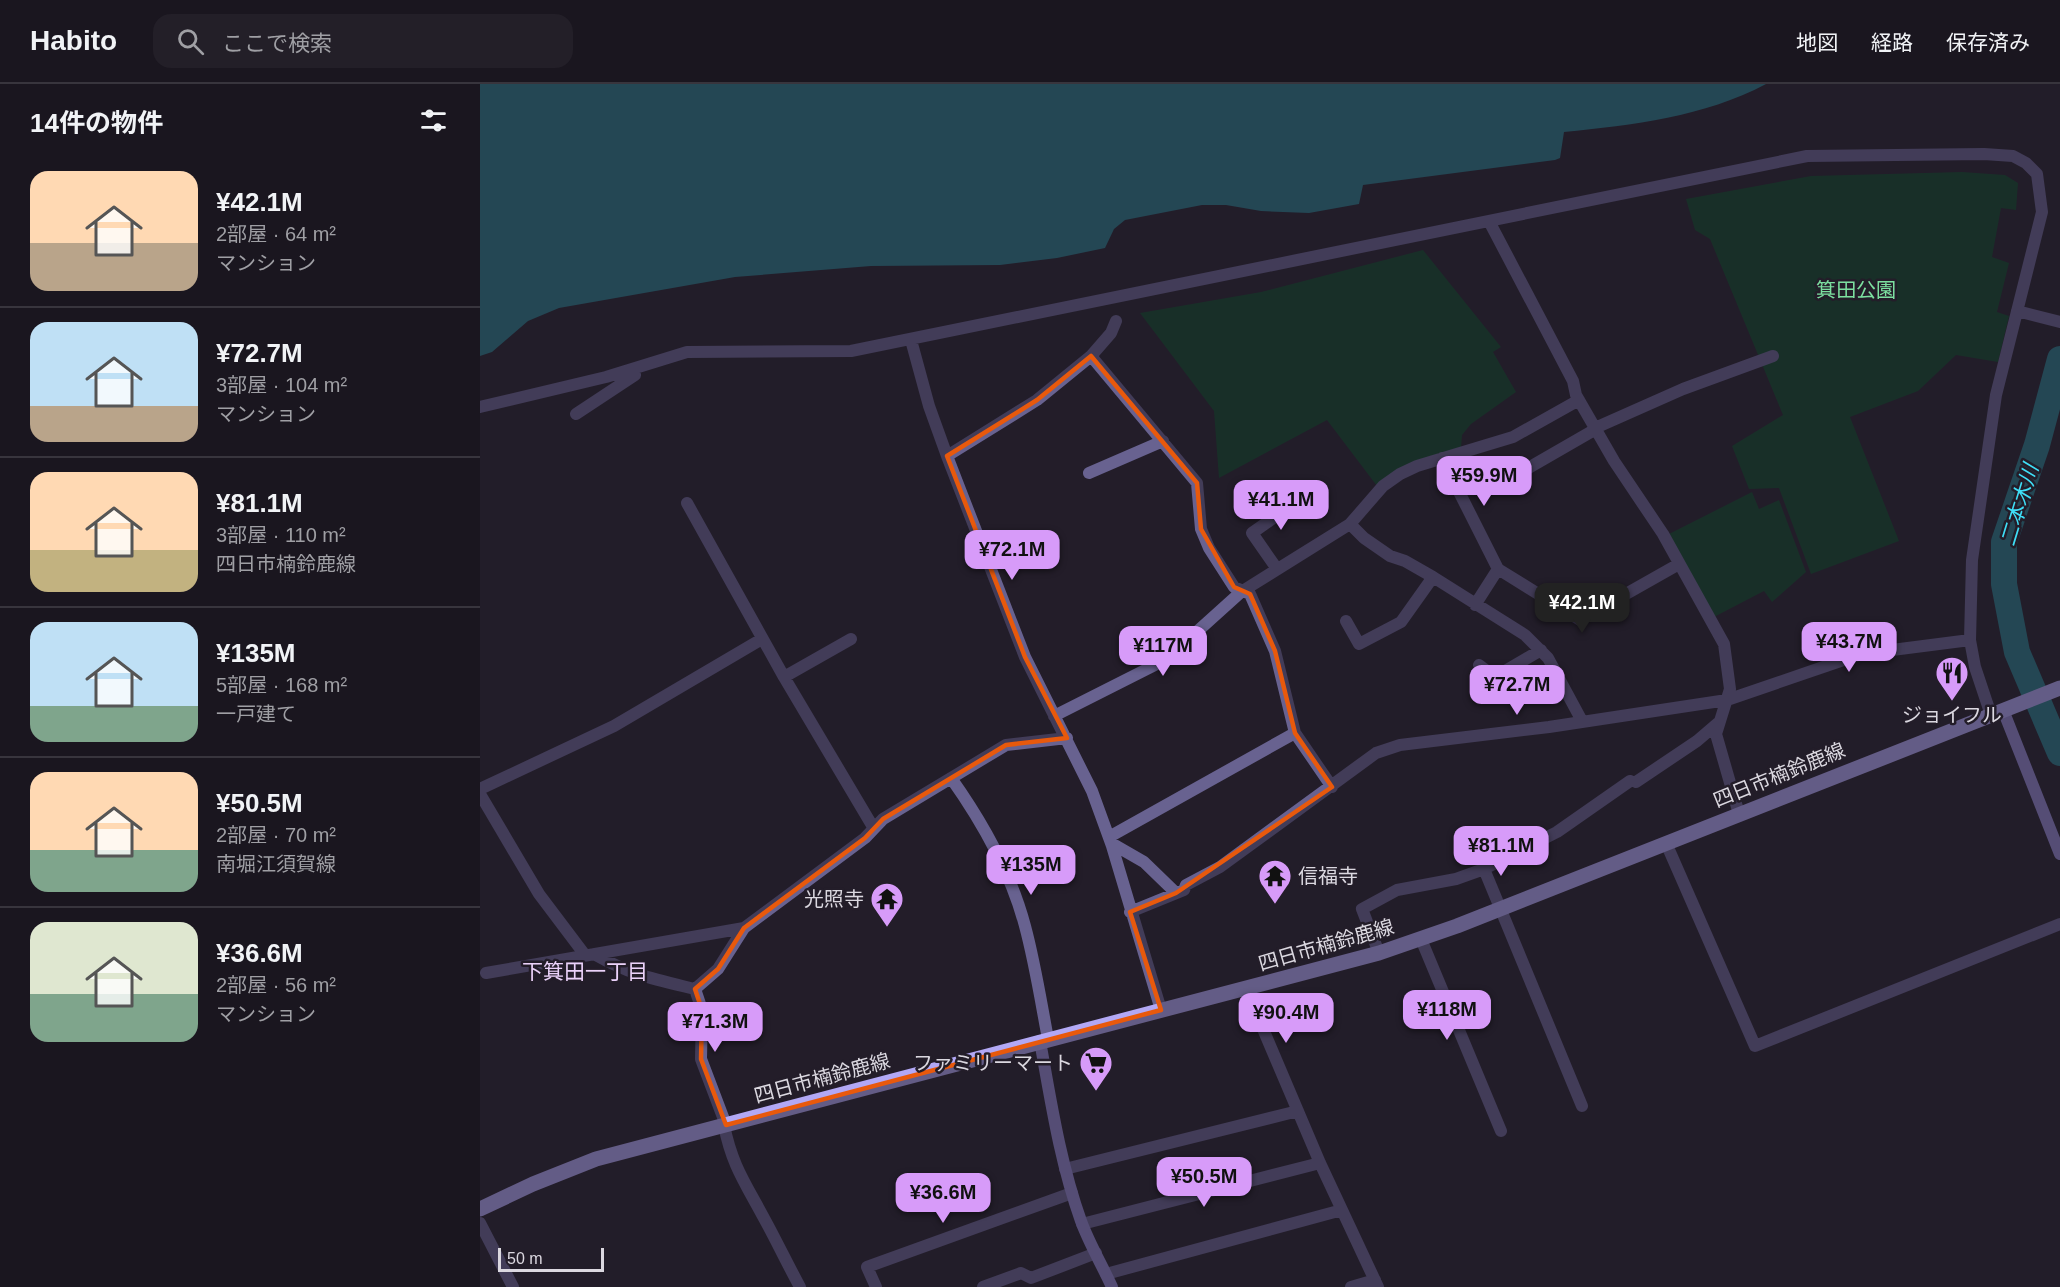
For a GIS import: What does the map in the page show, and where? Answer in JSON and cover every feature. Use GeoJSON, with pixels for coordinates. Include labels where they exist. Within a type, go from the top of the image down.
{"type":"FeatureCollection","features":[{"type":"Feature","properties":{"kind":"main road","name":"四日市楠鈴鹿線"},"geometry":{"type":"LineString","coordinates":[[480,1209],[533,1184],[596,1159],[1379,953],[1499,909],[2060,688]]}},
{"type":"Feature","properties":{"kind":"main road"},"geometry":{"type":"LineString","coordinates":[[2002,710],[2060,854]]}},
{"type":"Feature","properties":{"kind":"main road"},"geometry":{"type":"LineString","coordinates":[[1044,1040],[1065,1169],[1082,1224],[1112,1287]]}},
{"type":"Feature","properties":{"kind":"street"},"geometry":{"type":"LineString","coordinates":[[480,408],[633,369],[687,352],[851,351],[1490,223],[1807,156],[1983,154],[2013,156],[2026,163],[2037,174],[2042,212],[2020,312],[1996,394],[1979,497],[1972,560],[1970,640],[1975,666],[2002,710]]}},
{"type":"Feature","properties":{"kind":"street"},"geometry":{"type":"LineString","coordinates":[[1490,223],[1573,381],[1579,400],[1614,462],[1663,534],[1724,644],[1730,689],[1716,734],[1739,814]]}},
{"type":"Feature","properties":{"kind":"street"},"geometry":{"type":"LineString","coordinates":[[2020,312],[2060,322]]}},
{"type":"Feature","properties":{"kind":"street"},"geometry":{"type":"LineString","coordinates":[[947,456],[1037,400],[1091,356],[1111,333],[1116,321]]}},
{"type":"Feature","properties":{"kind":"street"},"geometry":{"type":"LineString","coordinates":[[911,340],[929,406],[1025,657],[1092,791],[1110,840],[1161,1010]]}},
{"type":"Feature","properties":{"kind":"street"},"geometry":{"type":"LineString","coordinates":[[1091,356],[1197,483],[1201,529],[1229,580],[1241,592],[1250,594],[1275,651],[1295,733],[1332,787]]}},
{"type":"Feature","properties":{"kind":"street"},"geometry":{"type":"LineString","coordinates":[[1504,483],[1595,428],[1676,392],[1773,356]]}},
{"type":"Feature","properties":{"kind":"street"},"geometry":{"type":"LineString","coordinates":[[576,414],[635,375],[633,369]]}},
{"type":"Feature","properties":{"kind":"street"},"geometry":{"type":"LineString","coordinates":[[1054,716],[1155,665],[1179,647],[1241,592],[1350,524],[1391,479],[1417,466],[1513,437],[1579,400]]}},
{"type":"Feature","properties":{"kind":"street"},"geometry":{"type":"LineString","coordinates":[[1089,473],[1163,441]]}},
{"type":"Feature","properties":{"kind":"street"},"geometry":{"type":"LineString","coordinates":[[1442,458],[1498,569],[1580,620],[1679,564]]}},
{"type":"Feature","properties":{"kind":"street"},"geometry":{"type":"LineString","coordinates":[[1277,568],[1252,532],[1303,497]]}},
{"type":"Feature","properties":{"kind":"street"},"geometry":{"type":"LineString","coordinates":[[687,504],[762,639],[873,827]]}},
{"type":"Feature","properties":{"kind":"street"},"geometry":{"type":"LineString","coordinates":[[1350,524],[1364,538],[1390,556],[1406,561],[1525,635],[1548,658],[1582,721]]}},
{"type":"Feature","properties":{"kind":"street"},"geometry":{"type":"LineString","coordinates":[[1475,605],[1498,569]]}},
{"type":"Feature","properties":{"kind":"street"},"geometry":{"type":"LineString","coordinates":[[1346,621],[1359,644],[1401,622],[1433,577]]}},
{"type":"Feature","properties":{"kind":"street"},"geometry":{"type":"LineString","coordinates":[[480,789],[614,726],[762,639]]}},
{"type":"Feature","properties":{"kind":"street"},"geometry":{"type":"LineString","coordinates":[[784,677],[851,639]]}},
{"type":"Feature","properties":{"kind":"street"},"geometry":{"type":"LineString","coordinates":[[1130,912],[1184,890],[1186,885],[1220,867],[1376,753],[1400,745],[1727,700],[1861,654],[1970,640]]}},
{"type":"Feature","properties":{"kind":"street"},"geometry":{"type":"LineString","coordinates":[[1479,665],[1495,677],[1541,650]]}},
{"type":"Feature","properties":{"kind":"street"},"geometry":{"type":"LineString","coordinates":[[1379,953],[1362,909],[1397,890],[1456,879],[1484,869],[1557,832],[1697,741],[1718,723]]}},
{"type":"Feature","properties":{"kind":"street"},"geometry":{"type":"LineString","coordinates":[[1110,840],[1295,733]]}},
{"type":"Feature","properties":{"kind":"street"},"geometry":{"type":"LineString","coordinates":[[695,988],[718,969],[744,928],[865,838],[883,819],[1006,745],[1067,738]]}},
{"type":"Feature","properties":{"kind":"street"},"geometry":{"type":"LineString","coordinates":[[951,778],[995,849],[1013,892],[1030,948],[1044,1040]]}},
{"type":"Feature","properties":{"kind":"street"},"geometry":{"type":"LineString","coordinates":[[480,794],[539,894],[589,954],[633,974],[695,988]]}},
{"type":"Feature","properties":{"kind":"street"},"geometry":{"type":"LineString","coordinates":[[1110,840],[1144,862],[1176,893]]}},
{"type":"Feature","properties":{"kind":"street"},"geometry":{"type":"LineString","coordinates":[[1666,843],[1755,1046],[2060,924]]}},
{"type":"Feature","properties":{"kind":"street"},"geometry":{"type":"LineString","coordinates":[[1484,869],[1582,1106]]}},
{"type":"Feature","properties":{"kind":"street"},"geometry":{"type":"LineString","coordinates":[[482,971],[744,928]]}},
{"type":"Feature","properties":{"kind":"street"},"geometry":{"type":"LineString","coordinates":[[1421,939],[1501,1131]]}},
{"type":"Feature","properties":{"kind":"street"},"geometry":{"type":"LineString","coordinates":[[695,988],[702,1010],[701,1059],[725,1125],[730,1154],[742,1182],[764,1218],[800,1287]]}},
{"type":"Feature","properties":{"kind":"street"},"geometry":{"type":"LineString","coordinates":[[1246,989],[1320,1163],[1376,1283],[1351,1287]]}},
{"type":"Feature","properties":{"kind":"street"},"geometry":{"type":"LineString","coordinates":[[1065,1169],[1298,1111]]}},
{"type":"Feature","properties":{"kind":"street"},"geometry":{"type":"LineString","coordinates":[[1082,1224],[1320,1163]]}},
{"type":"Feature","properties":{"kind":"street"},"geometry":{"type":"LineString","coordinates":[[876,1287],[867,1267],[1072,1193]]}},
{"type":"Feature","properties":{"kind":"street"},"geometry":{"type":"LineString","coordinates":[[1106,1274],[1342,1210]]}},
{"type":"Feature","properties":{"kind":"street"},"geometry":{"type":"LineString","coordinates":[[480,1223],[513,1287]]}},
{"type":"Feature","properties":{"kind":"street"},"geometry":{"type":"LineString","coordinates":[[983,1287],[1022,1273],[1031,1278],[1096,1253]]}},
{"type":"Feature","properties":{"kind":"highlighted area"},"geometry":{"type":"Polygon","coordinates":[[[1091,356],[1197,483],[1201,529],[1234,587],[1250,594],[1275,651],[1295,733],[1332,787],[1176,893],[1130,912],[1161,1010],[726,1125],[701,1059],[702,1010],[695,989],[718,969],[744,928],[865,838],[883,819],[1006,745],[1067,738],[1025,657],[947,456],[1037,400],[1091,356]]]}},
{"type":"Feature","properties":{"kind":"green space","name":"箕田公園"},"geometry":{"type":"Polygon","coordinates":[[[1962,172],[2005,175],[2018,183],[2016,210],[2001,208],[1992,257],[2009,263],[1997,312],[2009,316],[1998,362],[1956,355],[1918,391],[1850,417],[1899,541],[1811,574],[1779,488],[1749,489],[1732,446],[1783,415],[1710,239],[1695,230],[1686,199],[1811,176],[1962,172]]]}},
{"type":"Feature","properties":{"kind":"green space"},"geometry":{"type":"Polygon","coordinates":[[[1423,250],[1501,347],[1493,352],[1516,392],[1471,424],[1462,435],[1461,448],[1377,486],[1327,420],[1219,478],[1214,411],[1140,313],[1261,292],[1423,250]]]}},
{"type":"Feature","properties":{"kind":"green space"},"geometry":{"type":"Polygon","coordinates":[[[1752,492],[1759,509],[1779,500],[1806,572],[1772,602],[1764,591],[1714,617],[1669,534],[1752,492]]]}},
{"type":"Feature","properties":{"kind":"water"},"geometry":{"type":"Polygon","coordinates":[[[480,84],[1766,84],[1718,104],[1668,118],[1564,132],[1560,158],[1555,160],[1363,185],[1359,204],[1309,213],[1202,205],[1125,220],[1114,229],[1105,248],[1057,258],[1000,265],[871,266],[735,277],[559,308],[528,321],[492,352],[480,356],[480,84]]]}},
{"type":"Feature","properties":{"kind":"waterway","name":"二本木川"},"geometry":{"type":"LineString","coordinates":[[2060,359],[2037,445],[2004,542],[2004,584],[2017,652],[2060,753]]}},
{"type":"Feature","properties":{"kind":"place","name":"ジョイフル"},"geometry":{"type":"Point","coordinates":[1952,702]}},
{"type":"Feature","properties":{"kind":"place","name":"信福寺"},"geometry":{"type":"Point","coordinates":[1275,905]}},
{"type":"Feature","properties":{"kind":"place","name":"光照寺"},"geometry":{"type":"Point","coordinates":[887,928]}},
{"type":"Feature","properties":{"kind":"place","name":"ファミリーマート"},"geometry":{"type":"Point","coordinates":[1096,1092]}},
{"type":"Feature","properties":{"kind":"district","name":"下箕田一丁目"},"geometry":{"type":"Point","coordinates":[585,971]}}]}
